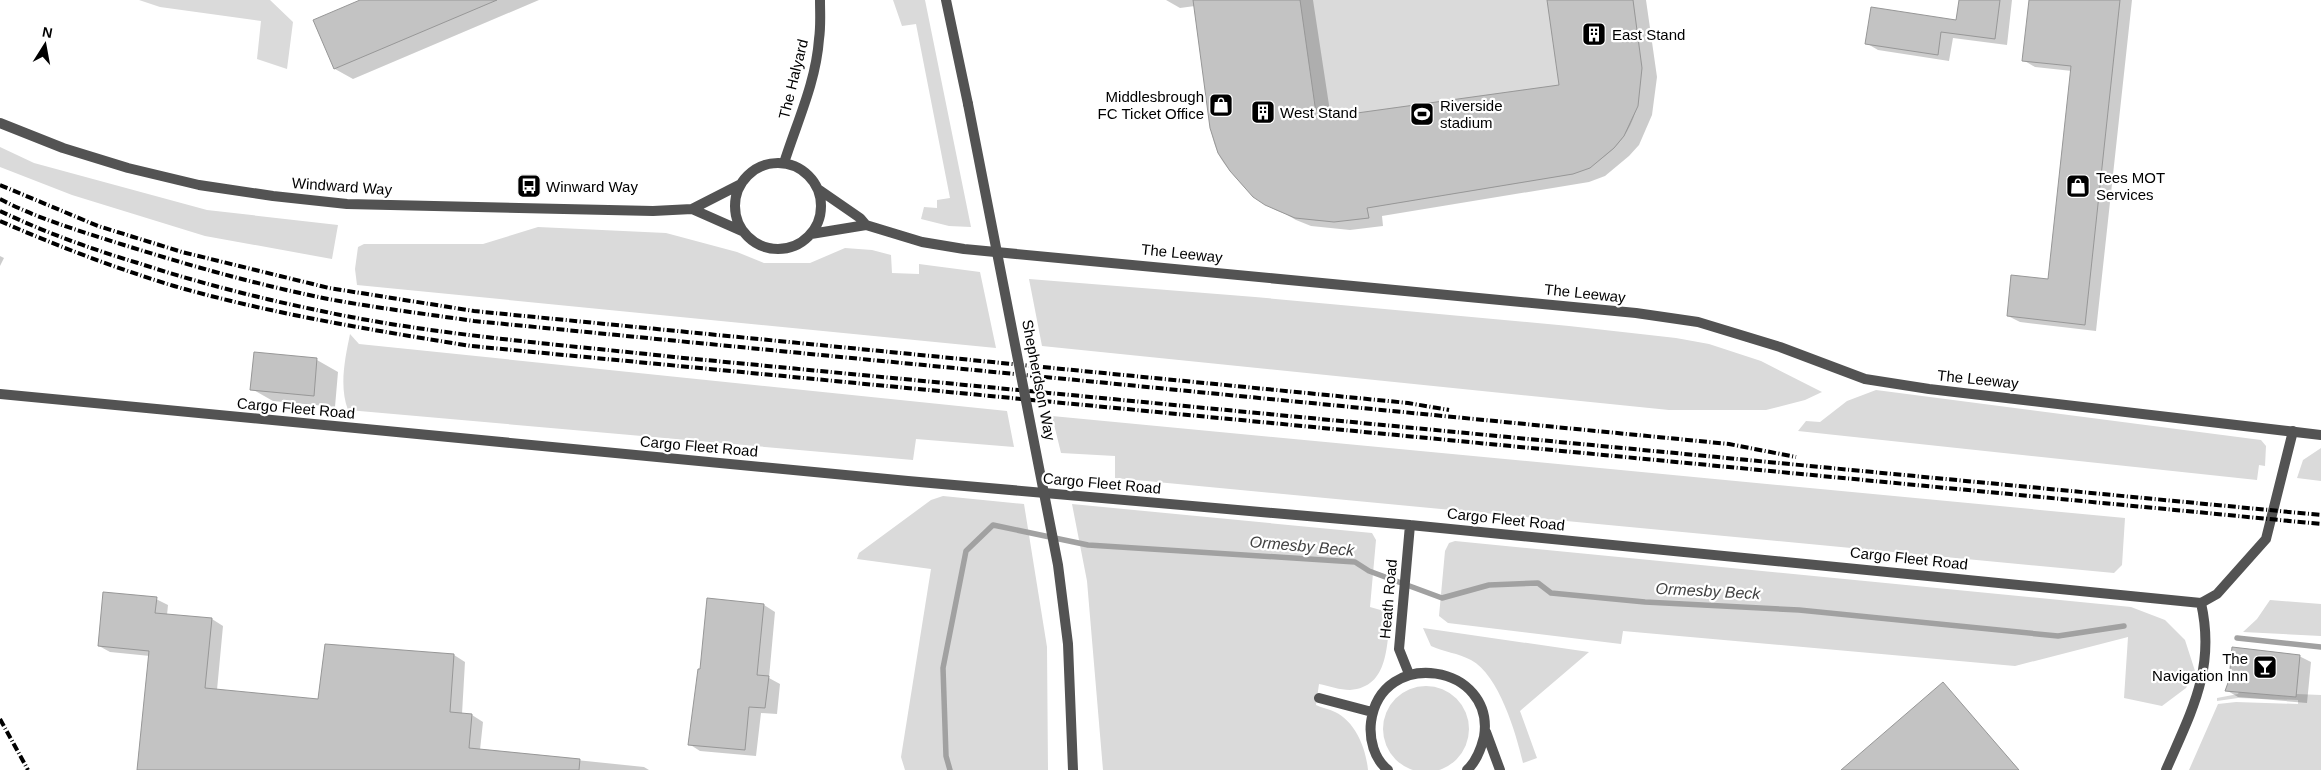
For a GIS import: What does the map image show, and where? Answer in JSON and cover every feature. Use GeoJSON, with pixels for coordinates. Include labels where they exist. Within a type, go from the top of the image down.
{"type":"FeatureCollection","features":[{"type":"Feature","properties":{"kind":"street","name":"The Halyard"},"geometry":{"type":"LineString","coordinates":[[784,163],[804,105],[816,58],[820,39],[820,0]]}},
{"type":"Feature","properties":{"kind":"street","name":"Shepherdson Way"},"geometry":{"type":"LineString","coordinates":[[946,0],[1058,565],[1068,644],[1073,770]]}},
{"type":"Feature","properties":{"kind":"street","name":"Windward Way"},"geometry":{"type":"LineString","coordinates":[[0,123],[64,148],[128,168],[199,185],[347,204],[653,211],[692,209],[741,184]]}},
{"type":"Feature","properties":{"kind":"street"},"geometry":{"type":"LineString","coordinates":[[771,163],[784,163],[798,167],[810,176],[818,189],[822,203],[820,218],[811,234],[802,242],[788,248],[774,249],[759,245],[744,232],[739,223],[735,209],[736,196],[741,184],[749,174],[759,167],[771,163]]}},
{"type":"Feature","properties":{"kind":"street","name":"The Leeway"},"geometry":{"type":"LineString","coordinates":[[818,189],[860,218],[866,225]]}},
{"type":"Feature","properties":{"kind":"street","name":"Windward Way"},"geometry":{"type":"LineString","coordinates":[[692,209],[744,232]]}},
{"type":"Feature","properties":{"kind":"street","name":"The Leeway"},"geometry":{"type":"LineString","coordinates":[[811,234],[866,225],[922,242],[964,249],[1636,313],[1698,322],[1780,347],[1865,379],[1929,389],[2321,434]]}},
{"type":"Feature","properties":{"kind":"street","name":"Cargo Fleet Road"},"geometry":{"type":"LineString","coordinates":[[0,394],[888,479],[1410,525],[2201,603]]}},
{"type":"Feature","properties":{"kind":"street"},"geometry":{"type":"LineString","coordinates":[[2166,770],[2198,694],[2207,655],[2205,619],[2201,603],[2217,594],[2266,539],[2293,431]]}},
{"type":"Feature","properties":{"kind":"street","name":"Heath Road"},"geometry":{"type":"LineString","coordinates":[[1409,674],[1399,650],[1410,525]]}},
{"type":"Feature","properties":{"kind":"street"},"geometry":{"type":"LineString","coordinates":[[1388,770],[1374,750],[1370,731],[1372,712],[1380,696],[1393,683],[1409,674],[1430,671],[1452,677],[1469,689],[1481,708],[1485,729],[1500,770]]}},
{"type":"Feature","properties":{"kind":"street"},"geometry":{"type":"LineString","coordinates":[[1319,698],[1372,712]]}},
{"type":"Feature","properties":{"kind":"street"},"geometry":{"type":"LineString","coordinates":[[1467,770],[1482,748],[1485,729]]}},
{"type":"Feature","properties":{"kind":"shaded area"},"geometry":{"type":"Polygon","coordinates":[[[139,0],[270,0],[293,22],[287,69],[257,59],[261,21],[160,7],[139,0]]]}},
{"type":"Feature","properties":{"kind":"shaded area"},"geometry":{"type":"Polygon","coordinates":[[[893,0],[925,0],[971,227],[949,226],[921,219],[924,207],[937,208],[937,200],[950,198],[916,24],[902,26],[893,0]]]}},
{"type":"Feature","properties":{"kind":"shaded area","name":"Riverside stadium"},"geometry":{"type":"Polygon","coordinates":[[[1193,0],[1633,0],[1639,53],[1640,78],[1638,102],[1631,123],[1619,143],[1600,160],[1573,174],[1367,208],[1369,218],[1331,221],[1297,217],[1265,204],[1251,194],[1219,155],[1212,136],[1209,120],[1193,0]]]}},
{"type":"Feature","properties":{"kind":"shaded area"},"geometry":{"type":"Polygon","coordinates":[[[0,147],[34,163],[207,210],[338,225],[332,259],[205,236],[72,195],[0,167],[0,147]]]}},
{"type":"Feature","properties":{"kind":"shaded area"},"geometry":{"type":"Polygon","coordinates":[[[538,227],[666,233],[737,252],[764,263],[810,263],[845,248],[872,250],[891,255],[892,273],[919,274],[919,264],[980,272],[996,348],[357,285],[355,269],[358,247],[364,244],[483,244],[538,227]]]}},
{"type":"Feature","properties":{"kind":"shaded area"},"geometry":{"type":"Polygon","coordinates":[[[1029,279],[1255,297],[1569,326],[1676,338],[1709,344],[1761,361],[1822,392],[1805,400],[1766,410],[1669,410],[1042,346],[1029,279]]]}},
{"type":"Feature","properties":{"kind":"shaded area"},"geometry":{"type":"Polygon","coordinates":[[[350,334],[359,344],[1007,411],[1014,447],[916,439],[913,460],[348,410],[343,382],[350,334]]]}},
{"type":"Feature","properties":{"kind":"shaded area"},"geometry":{"type":"Polygon","coordinates":[[[1876,390],[2261,440],[2266,446],[2265,466],[2259,465],[2257,480],[1798,431],[1806,421],[1820,422],[1847,401],[1876,390]]]}},
{"type":"Feature","properties":{"kind":"shaded area"},"geometry":{"type":"Polygon","coordinates":[[[1052,416],[2125,518],[2122,565],[2114,573],[1115,478],[1115,456],[1061,453],[1052,416]]]}},
{"type":"Feature","properties":{"kind":"shaded area"},"geometry":{"type":"Polygon","coordinates":[[[2321,448],[2321,481],[2297,478],[2303,460],[2321,448]]]}},
{"type":"Feature","properties":{"kind":"shaded area"},"geometry":{"type":"Polygon","coordinates":[[[943,496],[1024,504],[1047,647],[1048,770],[905,770],[901,757],[931,569],[857,559],[859,553],[931,500],[943,496]]]}},
{"type":"Feature","properties":{"kind":"shaded area"},"geometry":{"type":"Polygon","coordinates":[[[1072,504],[1372,533],[1376,540],[1370,607],[1391,613],[1384,662],[1373,681],[1363,687],[1346,690],[1319,684],[1316,705],[1335,712],[1349,722],[1359,737],[1365,753],[1368,770],[1103,770],[1087,581],[1072,504]]]}},
{"type":"Feature","properties":{"kind":"shaded area"},"geometry":{"type":"Polygon","coordinates":[[[1455,541],[2131,607],[2165,620],[2185,640],[2195,671],[2186,688],[2162,706],[2124,698],[2128,637],[2015,666],[1623,631],[1621,644],[1448,623],[1439,616],[1445,551],[1449,543],[1455,541]]]}},
{"type":"Feature","properties":{"kind":"shaded area"},"geometry":{"type":"Polygon","coordinates":[[[2270,600],[2321,604],[2321,636],[2243,632],[2257,619],[2270,600]]]}},
{"type":"Feature","properties":{"kind":"shaded area"},"geometry":{"type":"Polygon","coordinates":[[[1423,628],[1589,652],[1520,711],[1537,758],[1523,763],[1511,721],[1490,678],[1471,660],[1431,646],[1423,628]]]}},
{"type":"Feature","properties":{"kind":"shaded area"},"geometry":{"type":"Polygon","coordinates":[[[1426,686],[1442,690],[1456,699],[1465,713],[1469,729],[1465,745],[1456,759],[1442,768],[1426,772],[1410,768],[1396,759],[1387,745],[1383,729],[1387,713],[1396,699],[1410,690],[1426,686]]]}},
{"type":"Feature","properties":{"kind":"shaded area"},"geometry":{"type":"Polygon","coordinates":[[[2239,692],[2296,697],[2296,694],[2321,695],[2321,770],[2189,770],[2218,704],[2236,702],[2298,704],[2298,700],[2238,698],[2217,701],[2217,698],[2238,694],[2239,692]]]}},
{"type":"Feature","properties":{"kind":"building"},"geometry":{"type":"Polygon","coordinates":[[[360,0],[497,0],[334,69],[313,20],[360,0]]]}},
{"type":"Feature","properties":{"kind":"building","name":"Riverside stadium"},"geometry":{"type":"Polygon","coordinates":[[[1193,0],[1300,0],[1315,106],[1321,118],[1559,85],[1547,0],[1633,0],[1642,68],[1638,106],[1624,136],[1614,148],[1590,168],[1573,174],[1367,208],[1369,218],[1334,222],[1295,218],[1265,205],[1253,197],[1230,171],[1218,153],[1210,128],[1193,0]]]}},
{"type":"Feature","properties":{"kind":"building"},"geometry":{"type":"Polygon","coordinates":[[[1959,0],[2000,0],[1995,39],[1941,32],[1938,55],[1865,44],[1871,7],[1956,20],[1959,0]]]}},
{"type":"Feature","properties":{"kind":"building"},"geometry":{"type":"Polygon","coordinates":[[[2029,0],[2120,0],[2085,325],[2007,316],[2011,275],[2048,279],[2071,66],[2022,61],[2029,0]]]}},
{"type":"Feature","properties":{"kind":"building"},"geometry":{"type":"Polygon","coordinates":[[[254,352],[317,358],[314,396],[250,390],[254,352]]]}},
{"type":"Feature","properties":{"kind":"building"},"geometry":{"type":"Polygon","coordinates":[[[103,592],[157,597],[155,613],[212,618],[205,688],[318,699],[325,644],[454,654],[450,712],[472,714],[469,748],[580,759],[579,770],[137,770],[149,651],[98,646],[103,592]]]}},
{"type":"Feature","properties":{"kind":"building"},"geometry":{"type":"Polygon","coordinates":[[[707,598],[764,604],[757,675],[769,676],[765,708],[749,707],[745,750],[688,745],[698,669],[700,669],[707,598]]]}},
{"type":"Feature","properties":{"kind":"building","name":"The Navigation Inn"},"geometry":{"type":"Polygon","coordinates":[[[2232,647],[2300,655],[2296,697],[2225,691],[2229,680],[2232,647]]]}},
{"type":"Feature","properties":{"kind":"building"},"geometry":{"type":"Polygon","coordinates":[[[1943,682],[2019,770],[1841,770],[1943,682]]]}},
{"type":"Feature","properties":{"kind":"waterway","name":"Ormesby Beck"},"geometry":{"type":"LineString","coordinates":[[950,770],[946,756],[943,668],[966,551],[993,525],[1088,545],[1355,562],[1369,571],[1442,598],[1489,585],[1538,583],[1551,593],[1645,602],[1799,610],[2058,636],[2124,626]]}},
{"type":"Feature","properties":{"kind":"waterway","name":"Ormesby Beck"},"geometry":{"type":"LineString","coordinates":[[2237,638],[2321,647]]}},
{"type":"Feature","properties":{"kind":"railway"},"geometry":{"type":"LineString","coordinates":[[0,185],[98,226],[182,252],[329,288],[474,311],[1408,403],[1449,410]]}},
{"type":"Feature","properties":{"kind":"railway"},"geometry":{"type":"LineString","coordinates":[[0,199],[61,225],[200,268],[302,294],[401,311],[474,321],[1729,444],[1796,457]]}},
{"type":"Feature","properties":{"kind":"railway"},"geometry":{"type":"LineString","coordinates":[[0,211],[85,246],[217,287],[351,317],[431,330],[674,357],[2321,515]]}},
{"type":"Feature","properties":{"kind":"railway"},"geometry":{"type":"LineString","coordinates":[[0,221],[108,264],[211,296],[322,320],[471,346],[2321,524]]}},
{"type":"Feature","properties":{"kind":"railway"},"geometry":{"type":"LineString","coordinates":[[0,719],[28,770]]}},
{"type":"Feature","properties":{"kind":"place","name":"East Stand"},"geometry":{"type":"Point","coordinates":[1594,34]}},
{"type":"Feature","properties":{"kind":"place","name":"Middlesbrough FC Ticket Office"},"geometry":{"type":"Point","coordinates":[1221,105]}},
{"type":"Feature","properties":{"kind":"place","name":"West Stand"},"geometry":{"type":"Point","coordinates":[1263,112]}},
{"type":"Feature","properties":{"kind":"place","name":"Riverside stadium"},"geometry":{"type":"Point","coordinates":[1422,114]}},
{"type":"Feature","properties":{"kind":"place","name":"Winward Way"},"geometry":{"type":"Point","coordinates":[529,186]}},
{"type":"Feature","properties":{"kind":"place","name":"Tees MOT Services"},"geometry":{"type":"Point","coordinates":[2078,186]}},
{"type":"Feature","properties":{"kind":"place","name":"The Navigation Inn"},"geometry":{"type":"Point","coordinates":[2265,667]}}]}
